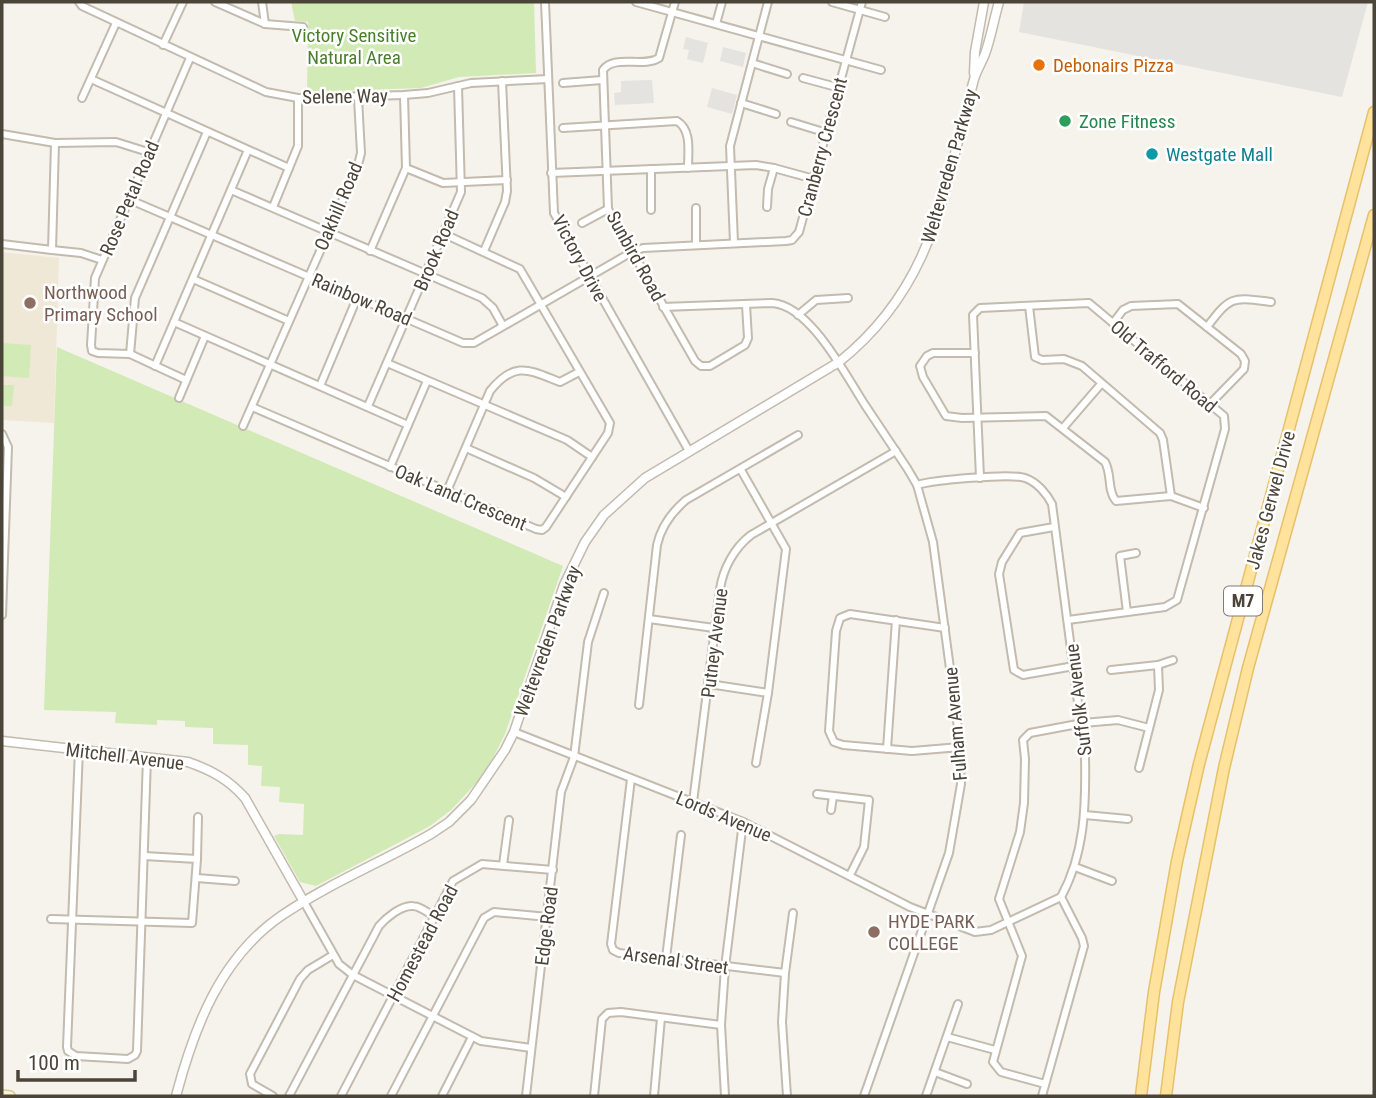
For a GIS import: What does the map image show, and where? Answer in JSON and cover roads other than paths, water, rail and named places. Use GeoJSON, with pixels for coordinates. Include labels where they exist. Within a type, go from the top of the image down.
{"type":"FeatureCollection","features":[{"type":"Feature","properties":{"kind":"main road","name":"Jakes Gerwel Drive"},"geometry":{"type":"LineString","coordinates":[[1141,1096],[1154,992],[1177,861],[1199,764],[1374,112]]}},
{"type":"Feature","properties":{"kind":"main road","name":"Jakes Gerwel Drive"},"geometry":{"type":"LineString","coordinates":[[1166,1096],[1178,1002],[1224,768],[1248,668],[1374,215]]}},
{"type":"Feature","properties":{"kind":"main road"},"geometry":{"type":"LineString","coordinates":[[2,1095],[10,1096]]}},
{"type":"Feature","properties":{"kind":"street","name":"Selene Way"},"geometry":{"type":"LineString","coordinates":[[79,2],[116,23],[266,92],[298,98],[404,95],[502,81],[548,79]]}},
{"type":"Feature","properties":{"kind":"street"},"geometry":{"type":"LineString","coordinates":[[163,45],[183,2]]}},
{"type":"Feature","properties":{"kind":"street"},"geometry":{"type":"LineString","coordinates":[[215,2],[265,24],[303,27]]}},
{"type":"Feature","properties":{"kind":"street"},"geometry":{"type":"LineString","coordinates":[[262,2],[265,24]]}},
{"type":"Feature","properties":{"kind":"street","name":"Victory Drive"},"geometry":{"type":"LineString","coordinates":[[545,2],[554,214],[689,450]]}},
{"type":"Feature","properties":{"kind":"street"},"geometry":{"type":"LineString","coordinates":[[636,2],[881,70]]}},
{"type":"Feature","properties":{"kind":"street"},"geometry":{"type":"LineString","coordinates":[[564,83],[602,80],[603,70],[608,64],[652,62],[659,58],[675,2]]}},
{"type":"Feature","properties":{"kind":"street"},"geometry":{"type":"LineString","coordinates":[[716,24],[722,2]]}},
{"type":"Feature","properties":{"kind":"street"},"geometry":{"type":"LineString","coordinates":[[734,243],[730,166],[732,137],[768,2]]}},
{"type":"Feature","properties":{"kind":"street"},"geometry":{"type":"LineString","coordinates":[[832,2],[885,17]]}},
{"type":"Feature","properties":{"kind":"street","name":"Cranberry Crescent"},"geometry":{"type":"LineString","coordinates":[[588,277],[632,252],[650,247],[786,241],[795,238],[799,232],[840,88],[862,2]]}},
{"type":"Feature","properties":{"kind":"street","name":"Weltevreden Parkway"},"geometry":{"type":"LineString","coordinates":[[974,79],[975,51],[984,2]]}},
{"type":"Feature","properties":{"kind":"street","name":"Weltevreden Parkway"},"geometry":{"type":"LineString","coordinates":[[176,1096],[196,1029],[220,981],[257,936],[280,916],[413,845],[449,822],[484,784],[514,732],[564,584],[585,542],[604,515],[629,490],[689,450],[839,362],[854,350],[895,304],[922,260],[942,205],[974,79],[985,54],[999,2]]}},
{"type":"Feature","properties":{"kind":"street"},"geometry":{"type":"LineString","coordinates":[[82,97],[116,23]]}},
{"type":"Feature","properties":{"kind":"street","name":"Rose Petal Road"},"geometry":{"type":"LineString","coordinates":[[130,354],[92,351],[93,289],[102,260],[190,58]]}},
{"type":"Feature","properties":{"kind":"street"},"geometry":{"type":"LineString","coordinates":[[752,63],[787,74]]}},
{"type":"Feature","properties":{"kind":"street"},"geometry":{"type":"LineString","coordinates":[[803,78],[840,88]]}},
{"type":"Feature","properties":{"kind":"street"},"geometry":{"type":"LineString","coordinates":[[91,79],[289,168]]}},
{"type":"Feature","properties":{"kind":"street","name":"Sunbird Road"},"geometry":{"type":"LineString","coordinates":[[602,80],[608,209],[663,307],[779,303],[798,315],[832,350],[839,362]]}},
{"type":"Feature","properties":{"kind":"street"},"geometry":{"type":"LineString","coordinates":[[484,251],[505,202],[507,180],[502,81]]}},
{"type":"Feature","properties":{"kind":"street","name":"Brook Road"},"geometry":{"type":"LineString","coordinates":[[368,407],[461,192],[458,86]]}},
{"type":"Feature","properties":{"kind":"street"},"geometry":{"type":"LineString","coordinates":[[370,251],[406,168],[404,95]]}},
{"type":"Feature","properties":{"kind":"street","name":"Oakhill Road"},"geometry":{"type":"LineString","coordinates":[[243,426],[360,158],[358,97]]}},
{"type":"Feature","properties":{"kind":"street"},"geometry":{"type":"LineString","coordinates":[[273,207],[299,140],[298,98]]}},
{"type":"Feature","properties":{"kind":"street"},"geometry":{"type":"LineString","coordinates":[[741,103],[776,114]]}},
{"type":"Feature","properties":{"kind":"street"},"geometry":{"type":"LineString","coordinates":[[563,128],[673,121],[681,123],[687,133],[688,168]]}},
{"type":"Feature","properties":{"kind":"street"},"geometry":{"type":"LineString","coordinates":[[791,122],[827,133]]}},
{"type":"Feature","properties":{"kind":"street"},"geometry":{"type":"LineString","coordinates":[[186,380],[130,354],[134,304],[207,132]]}},
{"type":"Feature","properties":{"kind":"street"},"geometry":{"type":"LineString","coordinates":[[2,134],[55,143],[116,142],[148,152]]}},
{"type":"Feature","properties":{"kind":"street"},"geometry":{"type":"LineString","coordinates":[[52,250],[55,143]]}},
{"type":"Feature","properties":{"kind":"street"},"geometry":{"type":"LineString","coordinates":[[155,366],[248,150]]}},
{"type":"Feature","properties":{"kind":"street"},"geometry":{"type":"LineString","coordinates":[[551,173],[761,165],[814,179]]}},
{"type":"Feature","properties":{"kind":"street"},"geometry":{"type":"LineString","coordinates":[[406,168],[440,183],[507,180]]}},
{"type":"Feature","properties":{"kind":"street"},"geometry":{"type":"LineString","coordinates":[[767,207],[768,189],[774,168]]}},
{"type":"Feature","properties":{"kind":"street"},"geometry":{"type":"LineString","coordinates":[[651,169],[651,210]]}},
{"type":"Feature","properties":{"kind":"street"},"geometry":{"type":"LineString","coordinates":[[231,190],[486,301],[503,326]]}},
{"type":"Feature","properties":{"kind":"street","name":"Rainbow Road"},"geometry":{"type":"LineString","coordinates":[[128,199],[468,344],[588,277]]}},
{"type":"Feature","properties":{"kind":"street"},"geometry":{"type":"LineString","coordinates":[[696,208],[696,245]]}},
{"type":"Feature","properties":{"kind":"street"},"geometry":{"type":"LineString","coordinates":[[582,223],[608,209]]}},
{"type":"Feature","properties":{"kind":"street","name":"Oak Land Crescent"},"geometry":{"type":"LineString","coordinates":[[252,407],[542,530],[608,433],[610,423],[520,269],[442,233]]}},
{"type":"Feature","properties":{"kind":"street"},"geometry":{"type":"LineString","coordinates":[[2,244],[81,253],[102,260]]}},
{"type":"Feature","properties":{"kind":"street"},"geometry":{"type":"LineString","coordinates":[[193,279],[289,321]]}},
{"type":"Feature","properties":{"kind":"street"},"geometry":{"type":"LineString","coordinates":[[320,386],[357,298]]}},
{"type":"Feature","properties":{"kind":"street"},"geometry":{"type":"LineString","coordinates":[[798,315],[816,300],[848,298]]}},
{"type":"Feature","properties":{"kind":"street"},"geometry":{"type":"LineString","coordinates":[[1207,327],[1223,306],[1232,300],[1272,302]]}},
{"type":"Feature","properties":{"kind":"street","name":"Old Trafford Road"},"geometry":{"type":"LineString","coordinates":[[980,478],[973,315],[983,307],[1088,303],[1224,416],[1226,422],[1177,600],[1170,606],[1068,620]]}},
{"type":"Feature","properties":{"kind":"street"},"geometry":{"type":"LineString","coordinates":[[1113,323],[1123,310],[1131,306],[1172,303],[1183,307],[1241,354],[1246,365],[1242,373],[1210,404]]}},
{"type":"Feature","properties":{"kind":"street"},"geometry":{"type":"LineString","coordinates":[[663,307],[695,361],[701,366],[710,366],[745,345],[748,338],[746,305]]}},
{"type":"Feature","properties":{"kind":"street"},"geometry":{"type":"LineString","coordinates":[[1029,306],[1035,357],[1042,360],[1074,361],[1162,436],[1171,496]]}},
{"type":"Feature","properties":{"kind":"street"},"geometry":{"type":"LineString","coordinates":[[174,322],[408,425]]}},
{"type":"Feature","properties":{"kind":"street"},"geometry":{"type":"LineString","coordinates":[[179,398],[205,336]]}},
{"type":"Feature","properties":{"kind":"street"},"geometry":{"type":"LineString","coordinates":[[975,353],[933,353],[922,363],[920,370],[944,414],[951,418],[1050,417],[1105,462],[1109,470],[1112,497],[1116,501],[1171,496],[1204,508]]}},
{"type":"Feature","properties":{"kind":"street","name":"Fulham Avenue"},"geometry":{"type":"LineString","coordinates":[[839,362],[917,485],[933,542],[960,747],[961,784],[955,828],[928,915],[864,1096]]}},
{"type":"Feature","properties":{"kind":"street"},"geometry":{"type":"LineString","coordinates":[[387,363],[567,440],[592,457]]}},
{"type":"Feature","properties":{"kind":"street"},"geometry":{"type":"LineString","coordinates":[[447,491],[496,384],[519,369],[526,369],[560,383],[579,372]]}},
{"type":"Feature","properties":{"kind":"street"},"geometry":{"type":"LineString","coordinates":[[390,467],[427,381]]}},
{"type":"Feature","properties":{"kind":"street"},"geometry":{"type":"LineString","coordinates":[[1063,428],[1101,384]]}},
{"type":"Feature","properties":{"kind":"street"},"geometry":{"type":"LineString","coordinates":[[2,434],[8,447],[2,615]]}},
{"type":"Feature","properties":{"kind":"street"},"geometry":{"type":"LineString","coordinates":[[639,705],[657,545],[662,530],[675,511],[687,500],[798,435]]}},
{"type":"Feature","properties":{"kind":"street"},"geometry":{"type":"LineString","coordinates":[[466,448],[534,478],[566,497]]}},
{"type":"Feature","properties":{"kind":"street","name":"Putney Avenue"},"geometry":{"type":"LineString","coordinates":[[693,802],[714,628],[721,581],[726,568],[746,539],[896,452]]}},
{"type":"Feature","properties":{"kind":"street"},"geometry":{"type":"LineString","coordinates":[[741,470],[786,549],[768,693],[756,763]]}},
{"type":"Feature","properties":{"kind":"street","name":"Suffolk Avenue"},"geometry":{"type":"LineString","coordinates":[[917,485],[934,480],[1018,477],[1028,479],[1051,500],[1086,756],[1085,815],[1075,867],[1061,897]]}},
{"type":"Feature","properties":{"kind":"street"},"geometry":{"type":"LineString","coordinates":[[1054,527],[1020,533],[1002,562],[999,574],[1014,670],[1023,675],[1074,666]]}},
{"type":"Feature","properties":{"kind":"street"},"geometry":{"type":"LineString","coordinates":[[1127,612],[1120,556],[1136,553]]}},
{"type":"Feature","properties":{"kind":"street","name":"Edge Road"},"geometry":{"type":"LineString","coordinates":[[526,1096],[561,792],[574,757],[588,642],[604,593]]}},
{"type":"Feature","properties":{"kind":"street"},"geometry":{"type":"LineString","coordinates":[[945,628],[850,614],[838,620],[829,731],[834,742],[843,746],[931,751],[960,747]]}},
{"type":"Feature","properties":{"kind":"street"},"geometry":{"type":"LineString","coordinates":[[649,619],[714,628]]}},
{"type":"Feature","properties":{"kind":"street"},"geometry":{"type":"LineString","coordinates":[[887,749],[896,620]]}},
{"type":"Feature","properties":{"kind":"street"},"geometry":{"type":"LineString","coordinates":[[1111,670],[1158,665],[1173,660]]}},
{"type":"Feature","properties":{"kind":"street"},"geometry":{"type":"LineString","coordinates":[[1139,768],[1159,690],[1158,665]]}},
{"type":"Feature","properties":{"kind":"street"},"geometry":{"type":"LineString","coordinates":[[709,684],[768,693]]}},
{"type":"Feature","properties":{"kind":"street"},"geometry":{"type":"LineString","coordinates":[[1045,1084],[999,1070],[994,1065],[995,1051],[1022,956],[1000,904],[1000,895],[1020,832],[1024,803],[1023,740],[1030,733],[1083,723],[1118,720],[1149,728]]}},
{"type":"Feature","properties":{"kind":"street","name":"Lords Avenue"},"geometry":{"type":"LineString","coordinates":[[514,732],[743,822],[928,915]]}},
{"type":"Feature","properties":{"kind":"street","name":"Mitchell Avenue"},"geometry":{"type":"LineString","coordinates":[[2,741],[188,762],[216,773],[234,786],[256,817],[304,902]]}},
{"type":"Feature","properties":{"kind":"street"},"geometry":{"type":"LineString","coordinates":[[79,749],[68,1051],[76,1056],[128,1059],[135,1055],[136,1051],[147,758]]}},
{"type":"Feature","properties":{"kind":"street","name":"Arsenal Street"},"geometry":{"type":"LineString","coordinates":[[631,779],[611,946],[619,953],[785,973]]}},
{"type":"Feature","properties":{"kind":"street"},"geometry":{"type":"LineString","coordinates":[[817,794],[869,800],[864,847],[849,875]]}},
{"type":"Feature","properties":{"kind":"street"},"geometry":{"type":"LineString","coordinates":[[831,810],[833,796]]}},
{"type":"Feature","properties":{"kind":"street"},"geometry":{"type":"LineString","coordinates":[[1085,815],[1128,819]]}},
{"type":"Feature","properties":{"kind":"street"},"geometry":{"type":"LineString","coordinates":[[51,919],[192,923],[197,878],[198,817]]}},
{"type":"Feature","properties":{"kind":"street"},"geometry":{"type":"LineString","coordinates":[[503,865],[509,820]]}},
{"type":"Feature","properties":{"kind":"street"},"geometry":{"type":"LineString","coordinates":[[725,1096],[721,1025],[725,967],[743,822]]}},
{"type":"Feature","properties":{"kind":"street"},"geometry":{"type":"LineString","coordinates":[[666,958],[681,835]]}},
{"type":"Feature","properties":{"kind":"street"},"geometry":{"type":"LineString","coordinates":[[144,856],[197,859]]}},
{"type":"Feature","properties":{"kind":"street","name":"Homestead Road"},"geometry":{"type":"LineString","coordinates":[[341,1096],[453,881],[482,864],[553,870]]}},
{"type":"Feature","properties":{"kind":"street"},"geometry":{"type":"LineString","coordinates":[[1075,867],[1112,881]]}},
{"type":"Feature","properties":{"kind":"street"},"geometry":{"type":"LineString","coordinates":[[197,878],[235,881]]}},
{"type":"Feature","properties":{"kind":"street"},"geometry":{"type":"LineString","coordinates":[[928,915],[979,933],[1061,897],[1084,946],[1042,1096]]}},
{"type":"Feature","properties":{"kind":"street"},"geometry":{"type":"LineString","coordinates":[[304,902],[339,964],[353,975],[472,1037],[490,1043],[531,1048]]}},
{"type":"Feature","properties":{"kind":"street"},"geometry":{"type":"LineString","coordinates":[[289,1096],[384,920],[405,907],[413,906],[434,916]]}},
{"type":"Feature","properties":{"kind":"street"},"geometry":{"type":"LineString","coordinates":[[391,1096],[486,916],[494,912],[548,917]]}},
{"type":"Feature","properties":{"kind":"street"},"geometry":{"type":"LineString","coordinates":[[787,1096],[782,1022],[793,913]]}},
{"type":"Feature","properties":{"kind":"street"},"geometry":{"type":"LineString","coordinates":[[273,1096],[252,1084],[250,1074],[300,979],[307,970],[333,955]]}},
{"type":"Feature","properties":{"kind":"street"},"geometry":{"type":"LineString","coordinates":[[926,1096],[958,1004]]}},
{"type":"Feature","properties":{"kind":"street"},"geometry":{"type":"LineString","coordinates":[[594,1096],[604,1016],[615,1012],[721,1025]]}},
{"type":"Feature","properties":{"kind":"street"},"geometry":{"type":"LineString","coordinates":[[654,1096],[661,1018]]}},
{"type":"Feature","properties":{"kind":"street"},"geometry":{"type":"LineString","coordinates":[[442,1096],[472,1037]]}},
{"type":"Feature","properties":{"kind":"street"},"geometry":{"type":"LineString","coordinates":[[947,1037],[995,1051]]}},
{"type":"Feature","properties":{"kind":"street"},"geometry":{"type":"LineString","coordinates":[[935,1072],[967,1084]]}},
{"type":"Feature","properties":{"kind":"place","name":"Debonairs Pizza"},"geometry":{"type":"Point","coordinates":[1039,65]}},
{"type":"Feature","properties":{"kind":"place","name":"Zone Fitness"},"geometry":{"type":"Point","coordinates":[1065,121]}},
{"type":"Feature","properties":{"kind":"place","name":"Westgate Mall"},"geometry":{"type":"Point","coordinates":[1152,154]}},
{"type":"Feature","properties":{"kind":"place","name":"Northwood Primary School"},"geometry":{"type":"Point","coordinates":[30,303]}},
{"type":"Feature","properties":{"kind":"place","name":"HYDE PARK COLLEGE"},"geometry":{"type":"Point","coordinates":[874,932]}},
{"type":"Feature","properties":{"kind":"park label","name":"Victory Sensitive Natural Area"},"geometry":{"type":"Point","coordinates":[354,46]}}]}
